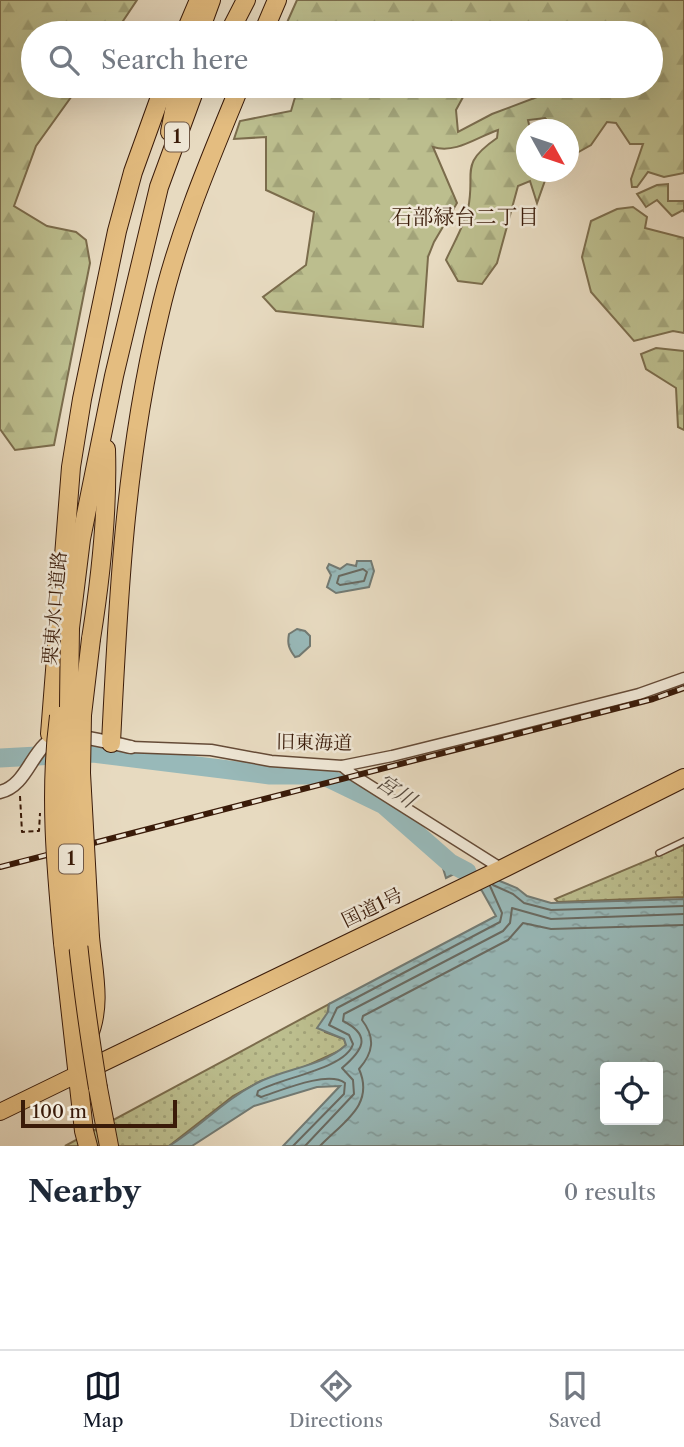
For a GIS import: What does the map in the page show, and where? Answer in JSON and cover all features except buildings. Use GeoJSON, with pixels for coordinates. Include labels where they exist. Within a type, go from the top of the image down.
{"type":"FeatureCollection","features":[{"type":"Feature","properties":{"kind":"highway"},"geometry":{"type":"LineString","coordinates":[[190,21],[199,0]]}},
{"type":"Feature","properties":{"kind":"highway"},"geometry":{"type":"LineString","coordinates":[[203,21],[211,0]]}},
{"type":"Feature","properties":{"kind":"highway"},"geometry":{"type":"LineString","coordinates":[[223,21],[232,0]]}},
{"type":"Feature","properties":{"kind":"highway"},"geometry":{"type":"LineString","coordinates":[[235,21],[246,0]]}},
{"type":"Feature","properties":{"kind":"highway"},"geometry":{"type":"LineString","coordinates":[[267,21],[277,0]]}},
{"type":"Feature","properties":{"kind":"highway"},"geometry":{"type":"LineString","coordinates":[[45,745],[71,467],[82,399],[117,231],[141,148],[160,98]]}},
{"type":"Feature","properties":{"kind":"highway"},"geometry":{"type":"LineString","coordinates":[[159,187],[177,98]]}},
{"type":"Feature","properties":{"kind":"highway","name":"栗東水口道路"},"geometry":{"type":"LineString","coordinates":[[109,1146],[82,989],[72,871],[68,742],[70,628],[82,539],[105,418],[159,187],[192,98]]}},
{"type":"Feature","properties":{"kind":"highway"},"geometry":{"type":"LineString","coordinates":[[159,187],[200,98]]}},
{"type":"Feature","properties":{"kind":"highway"},"geometry":{"type":"LineString","coordinates":[[111,743],[118,582],[145,374],[179,244],[202,176],[235,98]]}},
{"type":"Feature","properties":{"kind":"highway","name":"1"},"geometry":{"type":"LineString","coordinates":[[78,1074],[84,1047],[95,1020],[96,996],[89,937],[81,773],[82,715],[101,582],[107,487],[105,418]]}},
{"type":"Feature","properties":{"kind":"highway","name":"1"},"geometry":{"type":"LineString","coordinates":[[70,628],[53,771],[57,886],[88,1146]]}},
{"type":"Feature","properties":{"kind":"highway","name":"国道1号"},"geometry":{"type":"LineString","coordinates":[[78,1074],[684,778]]}},
{"type":"Feature","properties":{"kind":"main road"},"geometry":{"type":"LineString","coordinates":[[0,1112],[78,1074]]}},
{"type":"Feature","properties":{"kind":"street","name":"旧東海道"},"geometry":{"type":"LineString","coordinates":[[45,745],[65,735],[131,747],[211,750],[271,761],[342,766],[639,694],[684,678]]}},
{"type":"Feature","properties":{"kind":"street"},"geometry":{"type":"LineString","coordinates":[[0,792],[17,785],[45,745]]}},
{"type":"Feature","properties":{"kind":"street"},"geometry":{"type":"LineString","coordinates":[[342,766],[497,871]]}},
{"type":"Feature","properties":{"kind":"lane"},"geometry":{"type":"LineString","coordinates":[[659,853],[684,841]]}},
{"type":"Feature","properties":{"kind":"path"},"geometry":{"type":"LineString","coordinates":[[19,790],[22,832],[38,831],[39,813]]}},
{"type":"Feature","properties":{"kind":"green space"},"geometry":{"type":"Polygon","coordinates":[[[0,0],[137,0],[123,21],[21,21],[21,98],[70,98],[36,146],[14,206],[47,226],[76,232],[86,240],[90,263],[54,445],[15,450],[0,429],[0,0]]]}},
{"type":"Feature","properties":{"kind":"green space"},"geometry":{"type":"Polygon","coordinates":[[[297,0],[684,0],[684,173],[664,177],[648,172],[637,187],[632,187],[631,179],[643,144],[630,144],[616,123],[607,122],[591,145],[579,152],[579,119],[516,119],[516,182],[528,182],[518,186],[497,263],[482,284],[458,281],[446,260],[468,209],[473,162],[485,147],[497,138],[498,130],[458,147],[433,147],[457,203],[428,257],[423,327],[276,311],[263,297],[306,265],[314,212],[266,190],[266,137],[234,139],[240,121],[291,111],[295,98],[462,98],[456,110],[458,132],[492,114],[534,98],[663,98],[663,21],[288,21],[297,0]]]}},
{"type":"Feature","properties":{"kind":"green space"},"geometry":{"type":"Polygon","coordinates":[[[530,182],[544,182],[537,203],[530,182]]]}},
{"type":"Feature","properties":{"kind":"green space"},"geometry":{"type":"Polygon","coordinates":[[[668,184],[668,201],[684,201],[684,212],[683,210],[672,216],[657,200],[646,207],[637,194],[657,185],[668,184]]]}},
{"type":"Feature","properties":{"kind":"green space"},"geometry":{"type":"Polygon","coordinates":[[[633,207],[647,217],[645,228],[684,238],[684,333],[673,331],[634,341],[591,292],[582,257],[591,221],[617,209],[633,207]]]}},
{"type":"Feature","properties":{"kind":"green space"},"geometry":{"type":"Polygon","coordinates":[[[656,348],[684,351],[684,430],[678,427],[676,388],[646,369],[641,354],[656,348]]]}},
{"type":"Feature","properties":{"kind":"green space"},"geometry":{"type":"Polygon","coordinates":[[[684,845],[684,897],[558,902],[555,899],[684,845]]]}},
{"type":"Feature","properties":{"kind":"green space"},"geometry":{"type":"Polygon","coordinates":[[[329,1004],[325,1032],[344,1039],[346,1045],[302,1068],[261,1081],[233,1096],[169,1146],[65,1146],[329,1004]]]}},
{"type":"Feature","properties":{"kind":"water"},"geometry":{"type":"Polygon","coordinates":[[[357,561],[371,561],[374,571],[369,587],[336,593],[327,587],[331,575],[327,568],[329,564],[340,569],[347,564],[356,566],[357,561]]]}},
{"type":"Feature","properties":{"kind":"water"},"geometry":{"type":"Polygon","coordinates":[[[297,629],[310,636],[310,646],[295,657],[288,638],[289,634],[297,629]]]}},
{"type":"Feature","properties":{"kind":"water"},"geometry":{"type":"Polygon","coordinates":[[[449,857],[517,888],[527,896],[551,903],[684,899],[684,1146],[283,1146],[340,1086],[317,1087],[254,1106],[192,1146],[169,1146],[257,1083],[315,1063],[346,1045],[344,1039],[317,1028],[328,1012],[329,1004],[496,916],[482,891],[456,873],[446,878],[442,865],[449,857]]]}},
{"type":"Feature","properties":{"kind":"waterway","name":"宮川"},"geometry":{"type":"LineString","coordinates":[[0,758],[93,753],[270,775],[322,775],[384,805],[450,863],[467,872]]}},
{"type":"Feature","properties":{"kind":"railway"},"geometry":{"type":"LineString","coordinates":[[0,867],[653,699],[684,688]]}},
{"type":"Feature","properties":{"kind":"district","name":"石部緑台二丁目"},"geometry":{"type":"Point","coordinates":[465,217]}}]}
